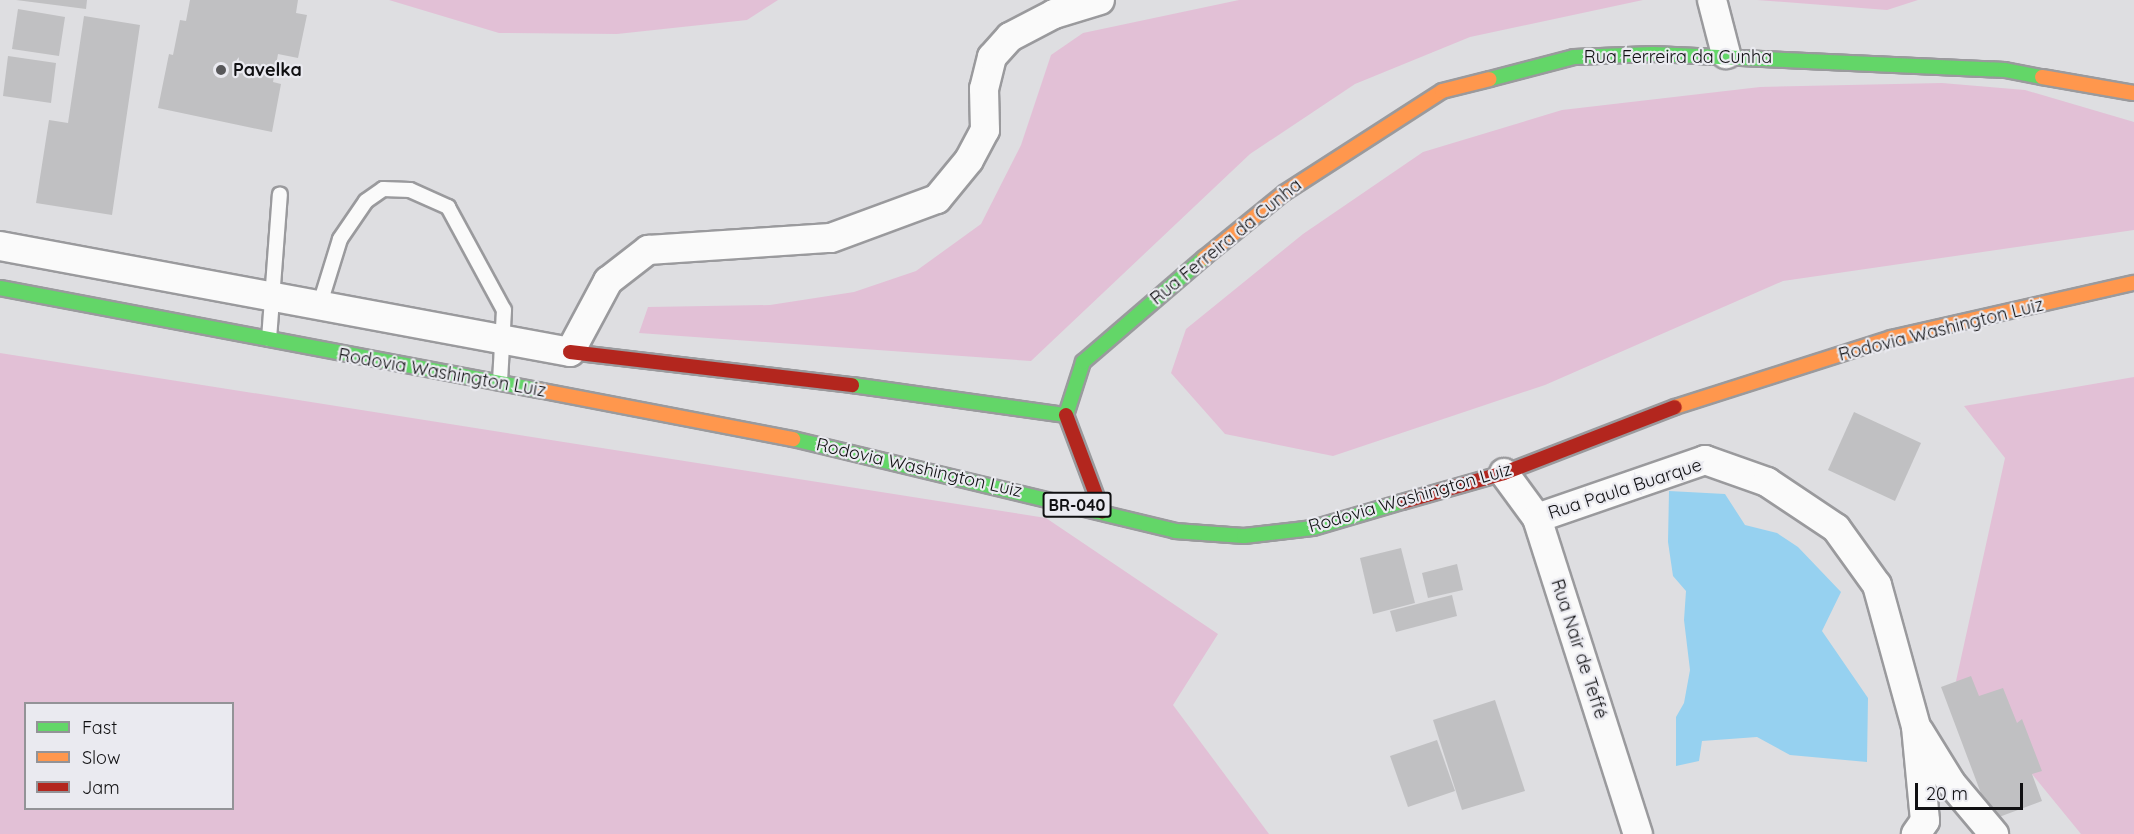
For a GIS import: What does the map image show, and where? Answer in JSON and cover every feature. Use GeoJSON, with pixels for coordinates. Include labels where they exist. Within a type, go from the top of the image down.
{"type":"FeatureCollection","features":[{"type":"Feature","properties":{"kind":"main road","name":"Rua Ferreira da Cunha"},"geometry":{"type":"LineString","coordinates":[[1066,415],[1083,362],[1180,276],[1284,193],[1442,91],[1574,57],[1726,54],[2005,70],[2134,93]]}},
{"type":"Feature","properties":{"kind":"main road","name":"Rodovia Washington Luiz"},"geometry":{"type":"LineString","coordinates":[[0,288],[269,341],[768,433],[1102,511],[1175,531],[1244,536],[1313,528],[1504,473],[1657,413],[1891,338],[2134,283]]}},
{"type":"Feature","properties":{"kind":"main road"},"geometry":{"type":"LineString","coordinates":[[570,352],[804,378],[1066,415],[1102,511]]}},
{"type":"Feature","properties":{"kind":"street"},"geometry":{"type":"LineString","coordinates":[[0,246],[319,308],[502,342],[570,352],[608,280],[648,250],[831,238],[937,199],[969,160],[985,130],[984,89],[992,57],[1010,37],[1045,19],[1101,0]]}},
{"type":"Feature","properties":{"kind":"street"},"geometry":{"type":"LineString","coordinates":[[1712,0],[1726,54]]}},
{"type":"Feature","properties":{"kind":"street","name":"Rua Paula Buarque"},"geometry":{"type":"LineString","coordinates":[[1537,518],[1705,460],[1767,482],[1836,528],[1877,585],[1916,727],[1925,821],[1916,834]]}},
{"type":"Feature","properties":{"kind":"street","name":"Rua Nair de Teffé"},"geometry":{"type":"LineString","coordinates":[[1504,473],[1537,518],[1638,834]]}},
{"type":"Feature","properties":{"kind":"street"},"geometry":{"type":"LineString","coordinates":[[1916,727],[1951,783],[1994,834]]}},
{"type":"Feature","properties":{"kind":"lane"},"geometry":{"type":"LineString","coordinates":[[319,308],[340,239],[366,201],[383,189],[410,190],[448,207],[504,310],[500,382]]}},
{"type":"Feature","properties":{"kind":"lane"},"geometry":{"type":"LineString","coordinates":[[269,341],[280,194]]}},
{"type":"Feature","properties":{"kind":"shaded area"},"geometry":{"type":"Polygon","coordinates":[[[389,0],[778,0],[747,20],[617,34],[499,33],[389,0]]]}},
{"type":"Feature","properties":{"kind":"shaded area"},"geometry":{"type":"Polygon","coordinates":[[[1239,0],[1643,0],[1470,37],[1355,84],[1250,154],[1031,361],[639,333],[648,307],[770,305],[854,292],[916,271],[981,224],[1021,145],[1051,55],[1083,33],[1239,0]]]}},
{"type":"Feature","properties":{"kind":"shaded area"},"geometry":{"type":"Polygon","coordinates":[[[1757,0],[1918,0],[1887,10],[1757,0]]]}},
{"type":"Feature","properties":{"kind":"shaded area"},"geometry":{"type":"Polygon","coordinates":[[[1942,83],[2025,90],[2134,122],[2134,230],[1783,281],[1545,385],[1333,456],[1225,434],[1171,373],[1186,329],[1303,234],[1423,152],[1562,110],[1760,87],[1942,83]]]}},
{"type":"Feature","properties":{"kind":"shaded area"},"geometry":{"type":"Polygon","coordinates":[[[0,353],[1046,518],[1218,634],[1173,705],[1269,834],[0,834],[0,353]]]}},
{"type":"Feature","properties":{"kind":"shaded area"},"geometry":{"type":"Polygon","coordinates":[[[2134,377],[2134,834],[2081,834],[1956,681],[2005,458],[1964,406],[2134,377]]]}},
{"type":"Feature","properties":{"kind":"water"},"geometry":{"type":"Polygon","coordinates":[[[1669,491],[1725,494],[1745,525],[1777,533],[1798,547],[1841,592],[1822,631],[1868,698],[1867,762],[1790,755],[1757,737],[1702,741],[1699,761],[1676,766],[1676,717],[1684,703],[1690,670],[1684,620],[1686,591],[1673,576],[1668,542],[1669,491]]]}},
{"type":"Feature","properties":{"kind":"building"},"geometry":{"type":"Polygon","coordinates":[[[16,0],[87,0],[86,9],[16,0]]]}},
{"type":"Feature","properties":{"kind":"building","name":"Pavelka"},"geometry":{"type":"Polygon","coordinates":[[[190,0],[298,0],[296,13],[307,15],[298,58],[278,54],[273,82],[281,84],[272,132],[158,108],[169,54],[173,55],[180,20],[186,21],[190,0]]]}},
{"type":"Feature","properties":{"kind":"building"},"geometry":{"type":"Polygon","coordinates":[[[18,9],[65,17],[59,56],[12,49],[18,9]]]}},
{"type":"Feature","properties":{"kind":"building"},"geometry":{"type":"Polygon","coordinates":[[[84,16],[140,25],[112,215],[36,203],[49,120],[68,123],[84,16]]]}},
{"type":"Feature","properties":{"kind":"building"},"geometry":{"type":"Polygon","coordinates":[[[8,56],[56,63],[51,103],[3,96],[8,56]]]}},
{"type":"Feature","properties":{"kind":"building"},"geometry":{"type":"Polygon","coordinates":[[[1854,412],[1921,443],[1895,501],[1828,470],[1854,412]]]}},
{"type":"Feature","properties":{"kind":"building"},"geometry":{"type":"Polygon","coordinates":[[[1401,548],[1415,603],[1373,614],[1360,558],[1401,548]]]}},
{"type":"Feature","properties":{"kind":"building"},"geometry":{"type":"Polygon","coordinates":[[[1457,564],[1463,590],[1428,598],[1422,573],[1457,564]]]}},
{"type":"Feature","properties":{"kind":"building"},"geometry":{"type":"Polygon","coordinates":[[[1452,595],[1457,616],[1396,632],[1390,611],[1452,595]]]}},
{"type":"Feature","properties":{"kind":"building"},"geometry":{"type":"Polygon","coordinates":[[[1971,676],[1979,696],[2003,688],[2017,723],[2022,719],[2042,771],[2032,774],[2042,801],[1991,820],[1941,687],[1971,676]]]}},
{"type":"Feature","properties":{"kind":"building"},"geometry":{"type":"Polygon","coordinates":[[[1495,700],[1525,791],[1462,810],[1433,720],[1495,700]]]}},
{"type":"Feature","properties":{"kind":"building"},"geometry":{"type":"Polygon","coordinates":[[[1437,740],[1455,791],[1408,807],[1390,756],[1437,740]]]}},
{"type":"Feature","properties":{"kind":"traffic: fast"},"geometry":{"type":"LineString","coordinates":[[1490,79],[1574,57],[1653,54],[2005,70],[2042,77]]}},
{"type":"Feature","properties":{"kind":"traffic: fast"},"geometry":{"type":"LineString","coordinates":[[852,385],[1066,415],[1083,362],[1204,258]]}},
{"type":"Feature","properties":{"kind":"traffic: fast"},"geometry":{"type":"LineString","coordinates":[[0,288],[538,390]]}},
{"type":"Feature","properties":{"kind":"traffic: fast"},"geometry":{"type":"LineString","coordinates":[[793,439],[1175,531],[1244,536],[1313,528],[1402,502]]}},
{"type":"Feature","properties":{"kind":"traffic: slow"},"geometry":{"type":"LineString","coordinates":[[2042,77],[2134,93]]}},
{"type":"Feature","properties":{"kind":"traffic: slow"},"geometry":{"type":"LineString","coordinates":[[1204,258],[1284,193],[1442,91],[1490,79]]}},
{"type":"Feature","properties":{"kind":"traffic: slow"},"geometry":{"type":"LineString","coordinates":[[1675,407],[1891,338],[2134,283]]}},
{"type":"Feature","properties":{"kind":"traffic: slow"},"geometry":{"type":"LineString","coordinates":[[538,390],[793,439]]}},
{"type":"Feature","properties":{"kind":"traffic: jam"},"geometry":{"type":"LineString","coordinates":[[570,352],[852,385]]}},
{"type":"Feature","properties":{"kind":"traffic: jam"},"geometry":{"type":"LineString","coordinates":[[1402,502],[1504,473],[1675,407]]}},
{"type":"Feature","properties":{"kind":"traffic: jam"},"geometry":{"type":"LineString","coordinates":[[1066,415],[1102,511]]}},
{"type":"Feature","properties":{"kind":"place","name":"Pavelka"},"geometry":{"type":"Point","coordinates":[221,70]}}]}
